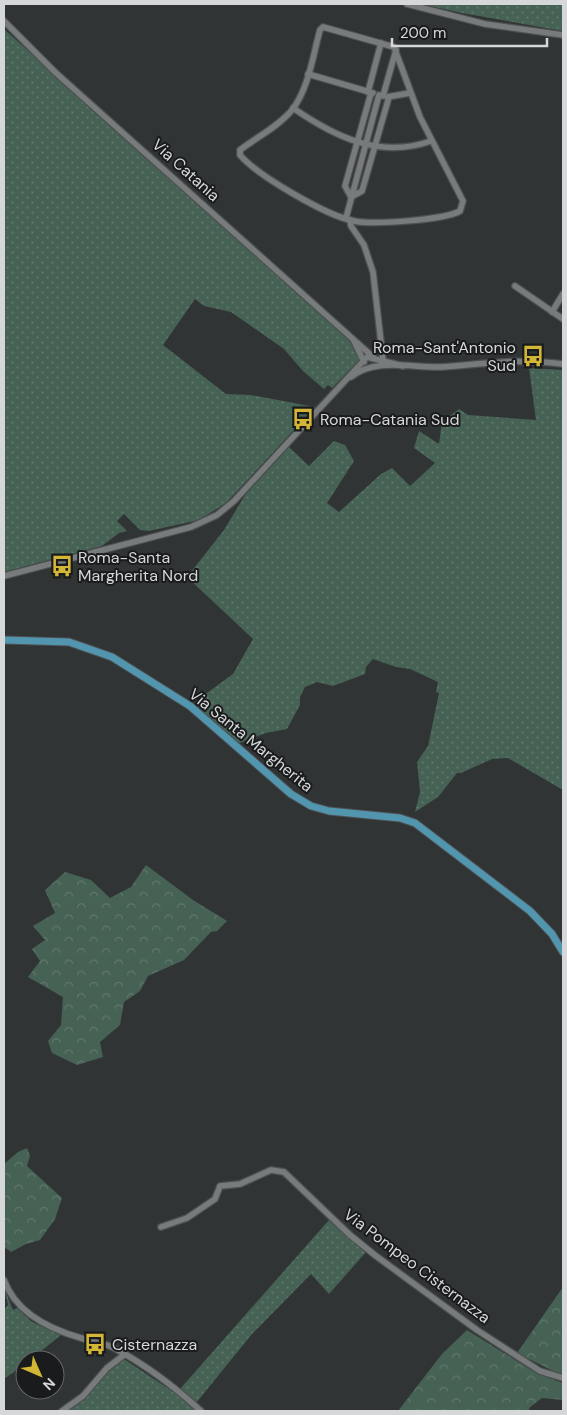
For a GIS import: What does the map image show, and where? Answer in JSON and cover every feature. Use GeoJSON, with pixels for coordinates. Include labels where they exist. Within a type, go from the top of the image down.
{"type":"FeatureCollection","features":[{"type":"Feature","properties":{"kind":"main road","name":"Via Santa Margherita"},"geometry":{"type":"LineString","coordinates":[[4,640],[69,642],[112,657],[190,706],[291,794],[311,806],[330,811],[400,818],[415,824],[530,911],[552,934],[563,952]]}},
{"type":"Feature","properties":{"kind":"street"},"geometry":{"type":"LineString","coordinates":[[407,4],[485,24],[563,35]]}},
{"type":"Feature","properties":{"kind":"street","name":"Via Catania"},"geometry":{"type":"LineString","coordinates":[[4,22],[8,28],[346,332],[369,362]]}},
{"type":"Feature","properties":{"kind":"street"},"geometry":{"type":"LineString","coordinates":[[323,27],[382,43],[391,45],[396,50],[410,93],[431,141],[463,202],[460,211],[422,220],[348,219],[319,208],[256,169],[240,155],[240,150],[280,122],[293,108],[308,74],[320,30],[323,27]]}},
{"type":"Feature","properties":{"kind":"street"},"geometry":{"type":"LineString","coordinates":[[352,196],[345,186],[382,43]]}},
{"type":"Feature","properties":{"kind":"street"},"geometry":{"type":"LineString","coordinates":[[352,196],[362,191],[396,50]]}},
{"type":"Feature","properties":{"kind":"street"},"geometry":{"type":"LineString","coordinates":[[308,74],[384,96],[410,93]]}},
{"type":"Feature","properties":{"kind":"street"},"geometry":{"type":"LineString","coordinates":[[383,360],[372,272],[364,245],[348,219],[352,196],[366,145],[384,96]]}},
{"type":"Feature","properties":{"kind":"street"},"geometry":{"type":"LineString","coordinates":[[293,108],[329,131],[366,145],[403,148],[431,141]]}},
{"type":"Feature","properties":{"kind":"street"},"geometry":{"type":"LineString","coordinates":[[514,286],[563,320]]}},
{"type":"Feature","properties":{"kind":"street"},"geometry":{"type":"LineString","coordinates":[[552,312],[563,294]]}},
{"type":"Feature","properties":{"kind":"street"},"geometry":{"type":"LineString","coordinates":[[346,332],[369,362],[403,366],[440,367],[530,360],[563,364]]}},
{"type":"Feature","properties":{"kind":"street"},"geometry":{"type":"LineString","coordinates":[[4,576],[204,522],[234,501],[338,388],[369,362],[383,360],[403,366]]}},
{"type":"Feature","properties":{"kind":"street","name":"Via Pompeo Cisternazza"},"geometry":{"type":"LineString","coordinates":[[161,1227],[187,1218],[215,1199],[220,1186],[240,1184],[271,1170],[284,1172],[350,1235],[376,1256],[477,1330],[540,1371],[563,1378]]}},
{"type":"Feature","properties":{"kind":"street"},"geometry":{"type":"LineString","coordinates":[[4,1280],[8,1292],[29,1314],[63,1333],[108,1346],[124,1355],[201,1411]]}},
{"type":"Feature","properties":{"kind":"street"},"geometry":{"type":"LineString","coordinates":[[62,1411],[83,1396],[107,1368],[124,1355]]}},
{"type":"Feature","properties":{"kind":"green space"},"geometry":{"type":"Polygon","coordinates":[[[421,4],[563,4],[563,31],[462,13],[421,4]]]}},
{"type":"Feature","properties":{"kind":"green space"},"geometry":{"type":"Polygon","coordinates":[[[4,29],[339,329],[356,348],[361,359],[332,388],[328,385],[324,389],[303,371],[284,349],[231,312],[204,306],[195,299],[163,345],[226,394],[251,395],[315,407],[226,503],[199,520],[149,531],[140,530],[124,514],[117,521],[127,531],[119,533],[102,546],[4,572],[4,29]]]}},
{"type":"Feature","properties":{"kind":"green space"},"geometry":{"type":"Polygon","coordinates":[[[529,368],[563,370],[563,790],[508,758],[492,759],[457,773],[438,797],[415,812],[420,792],[417,762],[428,746],[439,693],[436,692],[438,682],[410,669],[396,667],[373,659],[366,667],[365,674],[333,686],[317,682],[305,687],[300,697],[300,705],[287,729],[266,733],[237,744],[197,708],[196,701],[233,674],[253,639],[187,577],[224,530],[245,495],[289,447],[309,466],[334,441],[345,445],[354,461],[327,503],[339,512],[381,474],[392,468],[410,486],[435,463],[414,448],[419,431],[439,444],[442,422],[459,409],[468,415],[536,420],[529,368]]]}},
{"type":"Feature","properties":{"kind":"green space"},"geometry":{"type":"Polygon","coordinates":[[[146,865],[193,900],[227,921],[217,931],[211,932],[184,960],[148,976],[140,991],[124,1002],[120,1025],[100,1042],[103,1057],[77,1065],[52,1053],[48,1041],[61,1025],[63,997],[28,977],[40,961],[32,949],[45,940],[33,926],[55,913],[45,890],[65,872],[91,880],[110,898],[131,887],[146,865]]]}},
{"type":"Feature","properties":{"kind":"green space"},"geometry":{"type":"Polygon","coordinates":[[[27,1148],[30,1156],[27,1166],[62,1198],[55,1219],[40,1240],[26,1244],[11,1252],[4,1247],[4,1164],[18,1152],[27,1148]]]}},
{"type":"Feature","properties":{"kind":"green space"},"geometry":{"type":"Polygon","coordinates":[[[329,1220],[366,1252],[329,1294],[311,1274],[252,1334],[196,1403],[180,1389],[329,1220]]]}},
{"type":"Feature","properties":{"kind":"green space"},"geometry":{"type":"Polygon","coordinates":[[[563,1287],[563,1376],[517,1353],[563,1287]]]}},
{"type":"Feature","properties":{"kind":"green space"},"geometry":{"type":"Polygon","coordinates":[[[4,1288],[13,1310],[17,1308],[32,1322],[61,1335],[42,1350],[15,1350],[15,1371],[4,1379],[4,1310],[8,1305],[4,1288]]]}},
{"type":"Feature","properties":{"kind":"green space"},"geometry":{"type":"Polygon","coordinates":[[[467,1330],[538,1374],[563,1383],[563,1400],[542,1398],[529,1408],[530,1411],[398,1411],[442,1354],[467,1330]]]}},
{"type":"Feature","properties":{"kind":"green space"},"geometry":{"type":"Polygon","coordinates":[[[124,1359],[184,1399],[197,1411],[67,1411],[85,1396],[108,1370],[124,1359]]]}},
{"type":"Feature","properties":{"kind":"place","name":"Roma-Sant'Antonio Sud"},"geometry":{"type":"Point","coordinates":[533,356]}},
{"type":"Feature","properties":{"kind":"place","name":"Roma-Catania Sud"},"geometry":{"type":"Point","coordinates":[303,419]}},
{"type":"Feature","properties":{"kind":"place","name":"Roma-Santa Margherita Nord"},"geometry":{"type":"Point","coordinates":[62,566]}},
{"type":"Feature","properties":{"kind":"place","name":"Cisternazza"},"geometry":{"type":"Point","coordinates":[95,1344]}}]}
